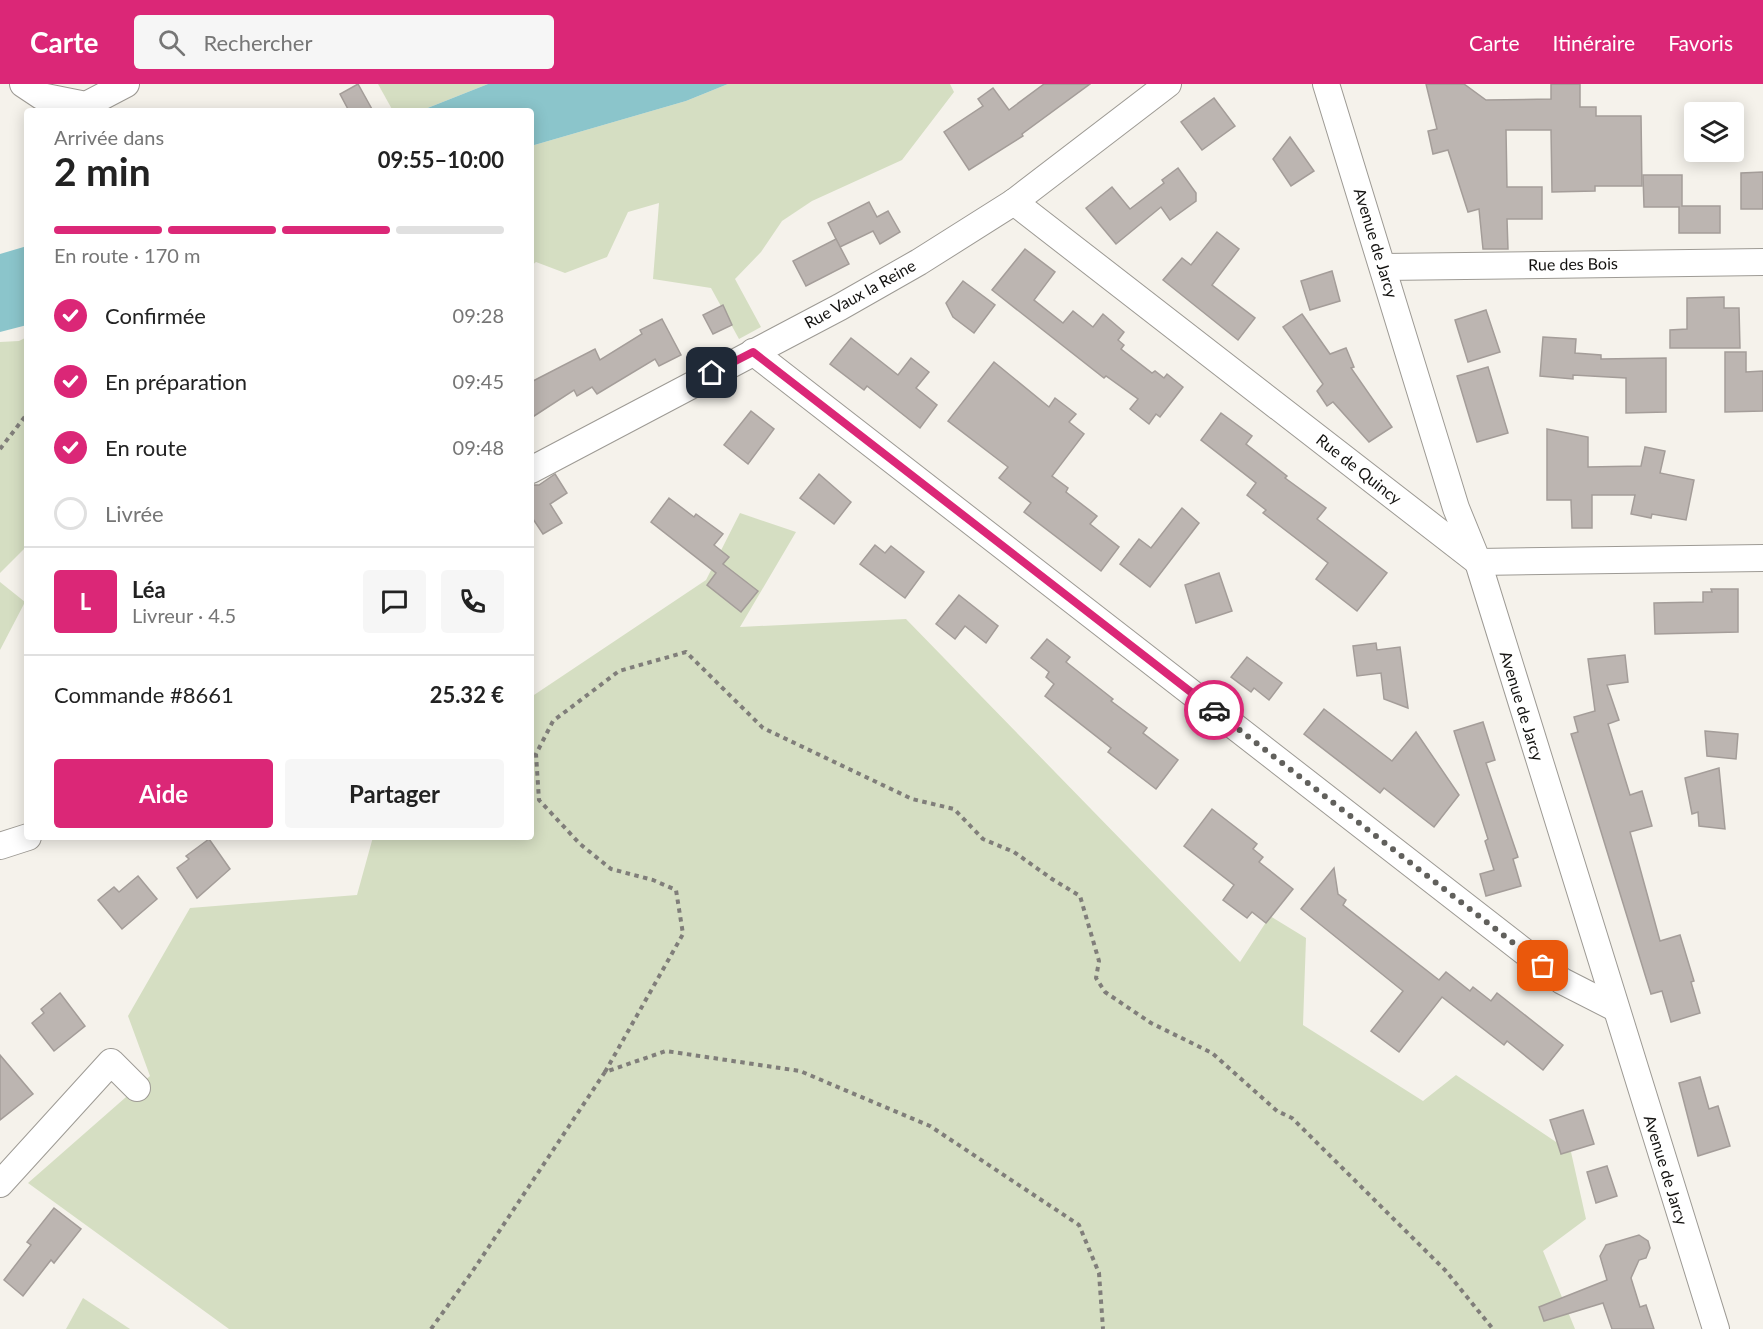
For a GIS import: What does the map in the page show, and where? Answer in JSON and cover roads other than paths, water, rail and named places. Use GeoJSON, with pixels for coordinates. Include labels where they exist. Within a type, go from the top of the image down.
{"type":"FeatureCollection","features":[{"type":"Feature","properties":{"kind":"street"},"geometry":{"type":"LineString","coordinates":[[23,84],[41,96],[86,105],[126,84]]}},
{"type":"Feature","properties":{"kind":"street","name":"Rue Vaux la Reine"},"geometry":{"type":"LineString","coordinates":[[534,468],[840,307],[1014,202],[1168,84]]}},
{"type":"Feature","properties":{"kind":"street","name":"Avenue de Jarcy"},"geometry":{"type":"LineString","coordinates":[[1326,84],[1384,267],[1456,508],[1478,562],[1716,1329]]}},
{"type":"Feature","properties":{"kind":"street","name":"Rue de Quincy"},"geometry":{"type":"LineString","coordinates":[[1014,202],[1478,562]]}},
{"type":"Feature","properties":{"kind":"street","name":"Rue des Bois"},"geometry":{"type":"LineString","coordinates":[[1384,267],[1763,262]]}},
{"type":"Feature","properties":{"kind":"street"},"geometry":{"type":"LineString","coordinates":[[753,352],[1562,981],[1615,1008]]}},
{"type":"Feature","properties":{"kind":"street"},"geometry":{"type":"LineString","coordinates":[[1478,562],[1763,558]]}},
{"type":"Feature","properties":{"kind":"street"},"geometry":{"type":"LineString","coordinates":[[0,846],[24,838]]}},
{"type":"Feature","properties":{"kind":"street"},"geometry":{"type":"LineString","coordinates":[[0,1184],[111,1062],[137,1088]]}},
{"type":"Feature","properties":{"kind":"water"},"geometry":{"type":"Polygon","coordinates":[[[488,84],[728,84],[686,101],[534,145],[534,108],[428,108],[488,84]]]}},
{"type":"Feature","properties":{"kind":"water"},"geometry":{"type":"Polygon","coordinates":[[[24,247],[24,326],[0,332],[0,254],[24,247]]]}}]}
